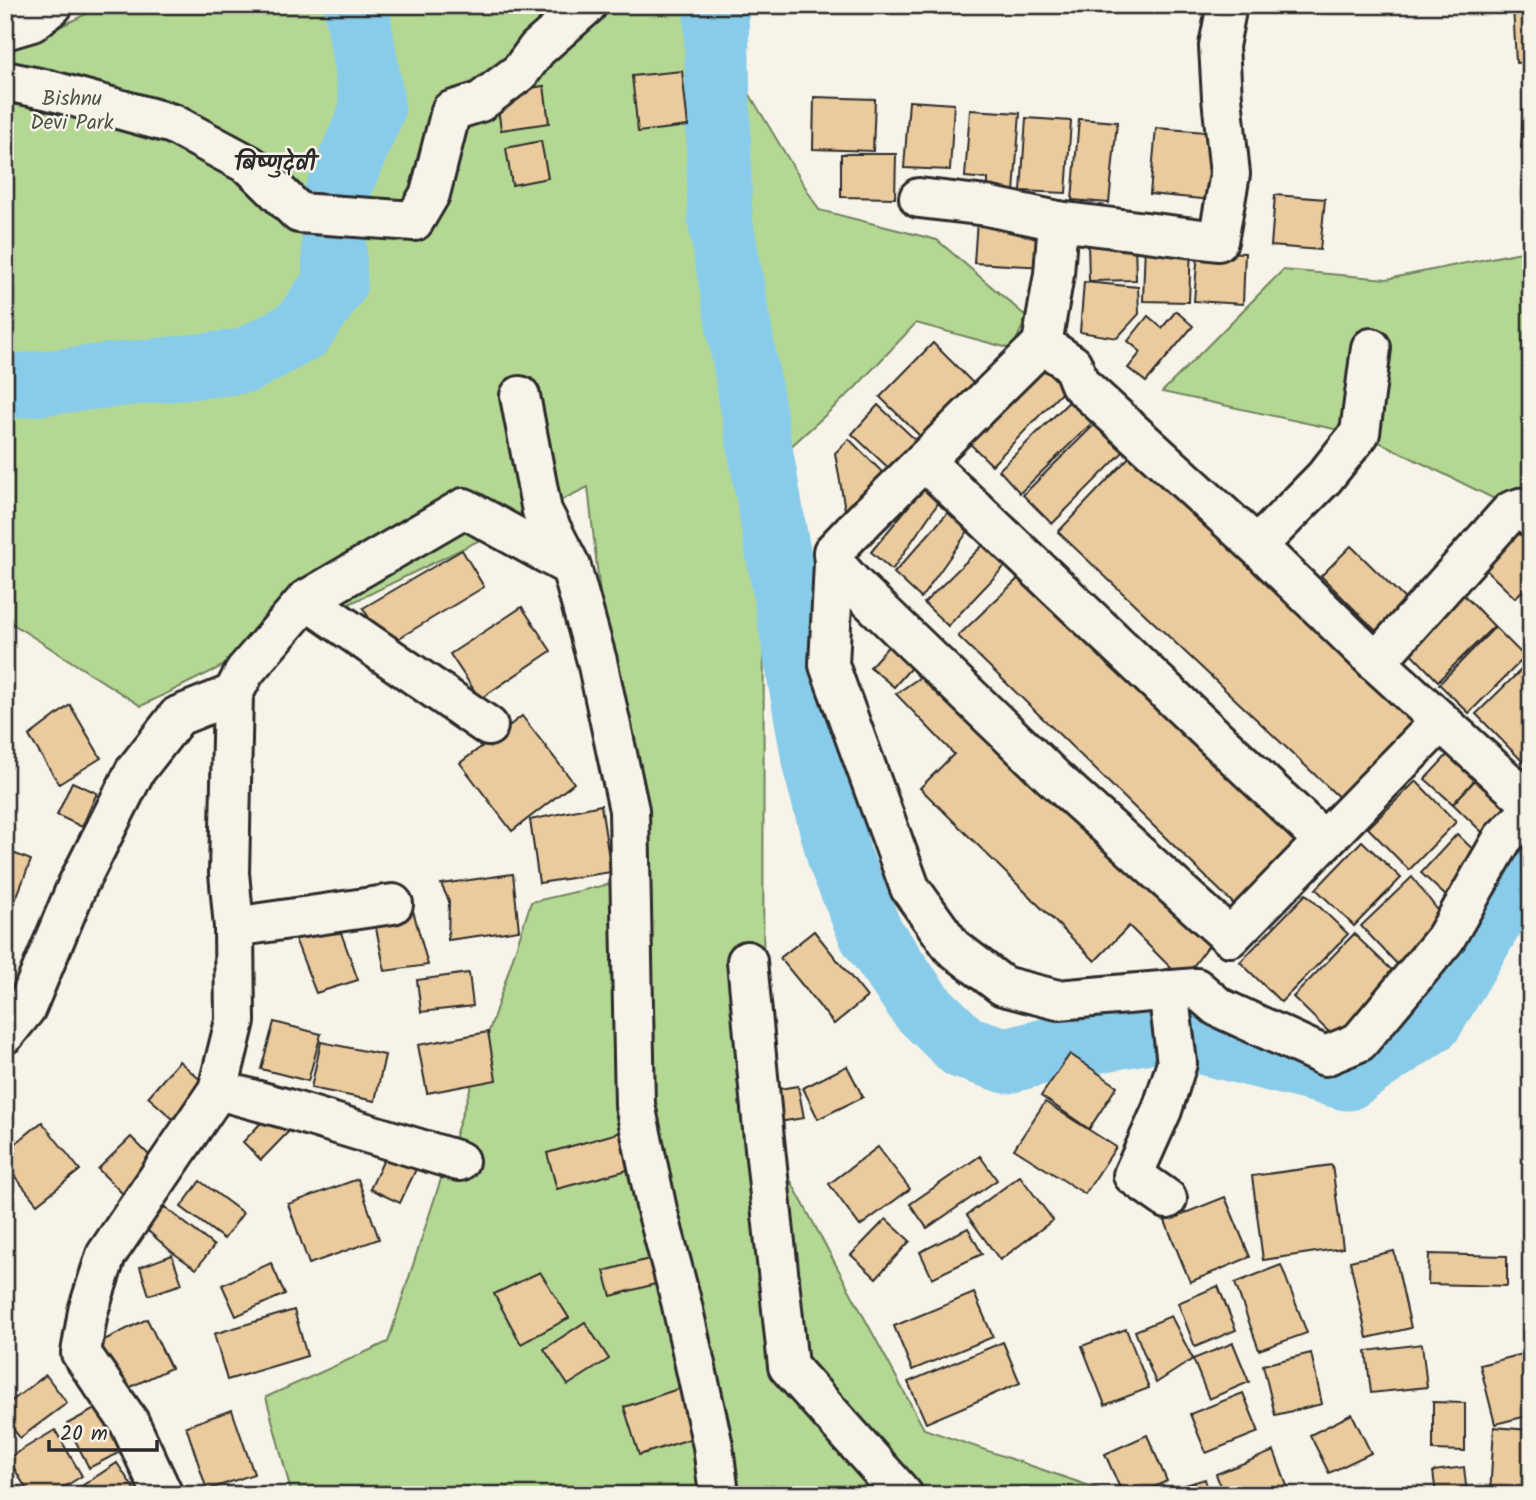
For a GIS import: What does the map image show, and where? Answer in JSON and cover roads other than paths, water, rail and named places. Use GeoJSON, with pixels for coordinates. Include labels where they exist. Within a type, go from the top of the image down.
{"type":"FeatureCollection","features":[{"type":"Feature","properties":{"kind":"street"},"geometry":{"type":"LineString","coordinates":[[5,30],[32,22],[53,5]]}},
{"type":"Feature","properties":{"kind":"street"},"geometry":{"type":"LineString","coordinates":[[5,81],[49,90],[173,124],[251,166],[299,213],[414,221],[430,194],[451,111],[480,102],[520,72],[537,49],[587,5]]}},
{"type":"Feature","properties":{"kind":"street"},"geometry":{"type":"LineString","coordinates":[[919,198],[987,205],[1058,221],[1218,241],[1230,174],[1219,46],[1227,5]]}},
{"type":"Feature","properties":{"kind":"street"},"geometry":{"type":"LineString","coordinates":[[1042,344],[1072,364],[1080,384],[1257,546],[1529,805],[1503,838],[1445,939],[1359,1042],[1325,1056],[1218,1007],[1196,988],[1058,1000],[1003,986],[953,947],[910,888],[829,665],[833,552],[1042,344],[1054,274],[1058,221]]}},
{"type":"Feature","properties":{"kind":"street"},"geometry":{"type":"LineString","coordinates":[[1257,546],[1324,478],[1360,433],[1371,348]]}},
{"type":"Feature","properties":{"kind":"street"},"geometry":{"type":"LineString","coordinates":[[520,396],[542,511],[571,567],[597,661],[629,810],[635,1105],[710,1433],[719,1495]]}},
{"type":"Feature","properties":{"kind":"street"},"geometry":{"type":"LineString","coordinates":[[924,461],[1324,841]]}},
{"type":"Feature","properties":{"kind":"street"},"geometry":{"type":"LineString","coordinates":[[163,1495],[129,1422],[81,1353],[88,1311],[106,1255],[218,1090],[235,1021],[234,927],[229,873],[233,694],[245,671],[306,600],[464,508],[571,567]]}},
{"type":"Feature","properties":{"kind":"street"},"geometry":{"type":"LineString","coordinates":[[1376,662],[1511,512],[1520,508],[1531,517]]}},
{"type":"Feature","properties":{"kind":"street"},"geometry":{"type":"LineString","coordinates":[[834,563],[1054,778],[1230,937],[1441,721]]}},
{"type":"Feature","properties":{"kind":"street"},"geometry":{"type":"LineString","coordinates":[[306,600],[488,726]]}},
{"type":"Feature","properties":{"kind":"street"},"geometry":{"type":"LineString","coordinates":[[5,1034],[26,1008],[77,886],[135,771],[178,716],[233,694]]}},
{"type":"Feature","properties":{"kind":"street"},"geometry":{"type":"LineString","coordinates":[[234,927],[393,904]]}},
{"type":"Feature","properties":{"kind":"street"},"geometry":{"type":"LineString","coordinates":[[747,961],[788,1366],[902,1495]]}},
{"type":"Feature","properties":{"kind":"street"},"geometry":{"type":"LineString","coordinates":[[1167,1199],[1133,1175],[1162,1110],[1177,1063],[1168,990]]}},
{"type":"Feature","properties":{"kind":"street"},"geometry":{"type":"LineString","coordinates":[[218,1090],[459,1161]]}},
{"type":"Feature","properties":{"kind":"waterway"},"geometry":{"type":"LineString","coordinates":[[5,387],[245,361],[302,330],[335,283],[333,202],[373,108],[356,5]]}},
{"type":"Feature","properties":{"kind":"waterway"},"geometry":{"type":"LineString","coordinates":[[716,5],[720,219],[815,765],[840,859],[871,934],[921,1006],[963,1047],[1007,1061],[1061,1047],[1154,1030],[1347,1078],[1431,1021],[1526,860],[1531,856]]}},
{"type":"Feature","properties":{"kind":"district","name":"बिष्णुदेवी"},"geometry":{"type":"Point","coordinates":[275,162]}},
{"type":"Feature","properties":{"kind":"park label","name":"Bishnu Devi Park"},"geometry":{"type":"Point","coordinates":[72,110]}}]}
